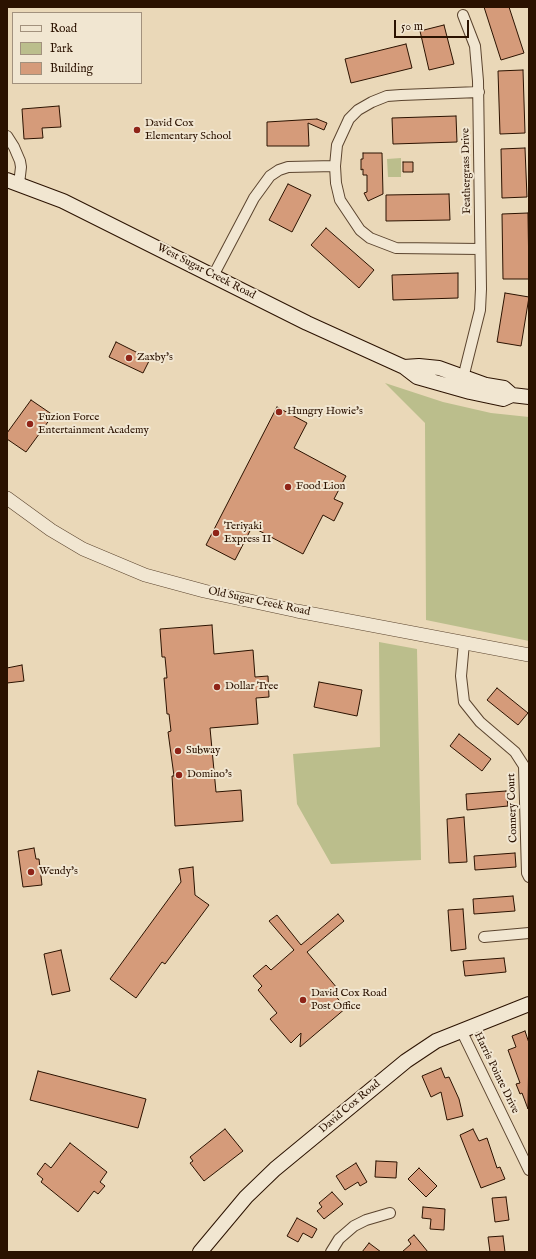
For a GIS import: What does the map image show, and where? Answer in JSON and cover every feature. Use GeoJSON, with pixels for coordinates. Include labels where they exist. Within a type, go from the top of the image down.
{"type":"FeatureCollection","features":[{"type":"Feature","properties":{"kind":"main road","name":"West Sugar Creek Road"},"geometry":{"type":"LineString","coordinates":[[13,182],[64,201],[339,338],[404,367],[417,377],[470,392],[503,399],[512,395],[529,397]]}},
{"type":"Feature","properties":{"kind":"main road","name":"West Sugar Creek Road"},"geometry":{"type":"LineString","coordinates":[[404,367],[419,366],[439,368],[463,378],[504,388],[512,395]]}},
{"type":"Feature","properties":{"kind":"main road","name":"David Cox Road"},"geometry":{"type":"LineString","coordinates":[[200,1252],[246,1197],[275,1169],[406,1061],[436,1041],[529,1004]]}},
{"type":"Feature","properties":{"kind":"street","name":"Feathergrass Drive"},"geometry":{"type":"LineString","coordinates":[[463,15],[475,46],[479,92],[480,249],[480,310],[463,378]]}},
{"type":"Feature","properties":{"kind":"street"},"geometry":{"type":"LineString","coordinates":[[479,92],[387,96],[372,102],[358,110],[349,119],[337,145],[335,166],[336,183],[340,200],[360,230],[370,238],[396,248],[480,249]]}},
{"type":"Feature","properties":{"kind":"street"},"geometry":{"type":"LineString","coordinates":[[7,136],[20,161],[21,167],[13,182]]}},
{"type":"Feature","properties":{"kind":"street"},"geometry":{"type":"LineString","coordinates":[[213,276],[254,198],[270,176],[278,170],[293,167],[335,166]]}},
{"type":"Feature","properties":{"kind":"street","name":"Old Sugar Creek Road"},"geometry":{"type":"LineString","coordinates":[[7,498],[51,530],[83,549],[146,575],[204,591],[297,611],[529,655]]}},
{"type":"Feature","properties":{"kind":"street","name":"Connery Court"},"geometry":{"type":"LineString","coordinates":[[464,643],[461,676],[464,702],[480,722],[515,752],[524,766],[527,874],[529,877]]}},
{"type":"Feature","properties":{"kind":"street"},"geometry":{"type":"LineString","coordinates":[[484,936],[529,933]]}},
{"type":"Feature","properties":{"kind":"street","name":"Harris Pointe Drive"},"geometry":{"type":"LineString","coordinates":[[461,1030],[529,1170]]}},
{"type":"Feature","properties":{"kind":"street"},"geometry":{"type":"LineString","coordinates":[[331,1252],[339,1239],[354,1226],[366,1220],[390,1213]]}},
{"type":"Feature","properties":{"kind":"green space"},"geometry":{"type":"Polygon","coordinates":[[[401,158],[401,177],[388,177],[387,159],[401,158]]]}},
{"type":"Feature","properties":{"kind":"green space"},"geometry":{"type":"Polygon","coordinates":[[[385,383],[443,402],[491,413],[529,417],[529,641],[426,620],[425,423],[385,383]]]}},
{"type":"Feature","properties":{"kind":"green space"},"geometry":{"type":"Polygon","coordinates":[[[379,642],[417,649],[421,860],[331,864],[297,804],[293,754],[380,747],[379,642]]]}},
{"type":"Feature","properties":{"kind":"building"},"geometry":{"type":"Polygon","coordinates":[[[484,7],[509,7],[524,53],[501,60],[484,7]]]}},
{"type":"Feature","properties":{"kind":"building"},"geometry":{"type":"Polygon","coordinates":[[[444,25],[454,64],[429,70],[420,31],[444,25]]]}},
{"type":"Feature","properties":{"kind":"building"},"geometry":{"type":"Polygon","coordinates":[[[406,44],[412,68],[351,83],[345,59],[406,44]]]}},
{"type":"Feature","properties":{"kind":"building"},"geometry":{"type":"Polygon","coordinates":[[[523,70],[525,133],[500,134],[498,71],[523,70]]]}},
{"type":"Feature","properties":{"kind":"building"},"geometry":{"type":"Polygon","coordinates":[[[59,106],[61,127],[42,128],[43,138],[24,139],[22,109],[59,106]]]}},
{"type":"Feature","properties":{"kind":"building"},"geometry":{"type":"Polygon","coordinates":[[[456,116],[457,142],[393,144],[392,118],[456,116]]]}},
{"type":"Feature","properties":{"kind":"building"},"geometry":{"type":"Polygon","coordinates":[[[317,119],[327,123],[324,130],[308,123],[309,146],[267,146],[267,122],[317,119]]]}},
{"type":"Feature","properties":{"kind":"building"},"geometry":{"type":"Polygon","coordinates":[[[525,148],[527,197],[502,198],[501,149],[525,148]]]}},
{"type":"Feature","properties":{"kind":"building"},"geometry":{"type":"Polygon","coordinates":[[[363,153],[382,153],[383,194],[368,201],[364,193],[367,192],[367,175],[363,175],[363,169],[361,170],[361,159],[363,159],[363,153]]]}},
{"type":"Feature","properties":{"kind":"building"},"geometry":{"type":"Polygon","coordinates":[[[403,162],[413,162],[413,172],[403,172],[403,162]]]}},
{"type":"Feature","properties":{"kind":"building"},"geometry":{"type":"Polygon","coordinates":[[[288,184],[311,195],[292,232],[269,220],[288,184]]]}},
{"type":"Feature","properties":{"kind":"building"},"geometry":{"type":"Polygon","coordinates":[[[449,194],[450,220],[386,221],[386,195],[449,194]]]}},
{"type":"Feature","properties":{"kind":"building"},"geometry":{"type":"Polygon","coordinates":[[[528,213],[529,279],[503,279],[502,214],[528,213]]]}},
{"type":"Feature","properties":{"kind":"building"},"geometry":{"type":"Polygon","coordinates":[[[326,228],[374,270],[359,288],[311,245],[326,228]]]}},
{"type":"Feature","properties":{"kind":"building"},"geometry":{"type":"Polygon","coordinates":[[[458,273],[458,298],[393,300],[392,275],[458,273]]]}},
{"type":"Feature","properties":{"kind":"building"},"geometry":{"type":"Polygon","coordinates":[[[505,293],[529,297],[521,346],[497,342],[505,293]]]}},
{"type":"Feature","properties":{"kind":"building","name":"Zaxby's"},"geometry":{"type":"Polygon","coordinates":[[[116,342],[150,359],[143,373],[109,357],[116,342]]]}},
{"type":"Feature","properties":{"kind":"building","name":"Fuzion Force Entertainment Academy"},"geometry":{"type":"Polygon","coordinates":[[[31,400],[53,415],[26,452],[7,439],[7,433],[31,400]]]}},
{"type":"Feature","properties":{"kind":"building","name":"Food Lion"},"geometry":{"type":"Polygon","coordinates":[[[277,407],[307,423],[294,448],[346,476],[334,499],[343,503],[334,521],[323,515],[303,554],[252,527],[235,560],[206,545],[277,407]]]}},
{"type":"Feature","properties":{"kind":"building"},"geometry":{"type":"Polygon","coordinates":[[[212,625],[214,654],[253,650],[255,677],[268,676],[269,697],[256,698],[258,724],[210,728],[216,792],[241,790],[243,821],[175,826],[172,776],[174,776],[168,732],[171,731],[169,714],[167,714],[164,678],[167,678],[165,657],[162,657],[160,629],[212,625]]]}},
{"type":"Feature","properties":{"kind":"building"},"geometry":{"type":"Polygon","coordinates":[[[22,665],[24,681],[7,683],[7,668],[22,665]]]}},
{"type":"Feature","properties":{"kind":"building"},"geometry":{"type":"Polygon","coordinates":[[[319,682],[362,690],[357,716],[314,707],[319,682]]]}},
{"type":"Feature","properties":{"kind":"building"},"geometry":{"type":"Polygon","coordinates":[[[497,688],[528,713],[518,725],[487,700],[497,688]]]}},
{"type":"Feature","properties":{"kind":"building"},"geometry":{"type":"Polygon","coordinates":[[[459,734],[491,759],[482,771],[450,746],[459,734]]]}},
{"type":"Feature","properties":{"kind":"building"},"geometry":{"type":"Polygon","coordinates":[[[506,791],[508,806],[467,810],[466,794],[506,791]]]}},
{"type":"Feature","properties":{"kind":"building"},"geometry":{"type":"Polygon","coordinates":[[[464,817],[467,862],[449,863],[447,819],[464,817]]]}},
{"type":"Feature","properties":{"kind":"building","name":"Wendy's"},"geometry":{"type":"Polygon","coordinates":[[[34,848],[36,859],[39,859],[42,885],[23,887],[18,851],[34,848]]]}},
{"type":"Feature","properties":{"kind":"building"},"geometry":{"type":"Polygon","coordinates":[[[515,853],[516,867],[475,870],[474,856],[515,853]]]}},
{"type":"Feature","properties":{"kind":"building"},"geometry":{"type":"Polygon","coordinates":[[[193,867],[195,895],[209,905],[165,964],[162,962],[136,998],[110,979],[181,882],[179,869],[193,867]]]}},
{"type":"Feature","properties":{"kind":"building"},"geometry":{"type":"Polygon","coordinates":[[[513,896],[515,911],[474,914],[473,899],[513,896]]]}},
{"type":"Feature","properties":{"kind":"building"},"geometry":{"type":"Polygon","coordinates":[[[463,909],[466,949],[451,951],[448,910],[463,909]]]}},
{"type":"Feature","properties":{"kind":"building","name":"David Cox Road Post Office"},"geometry":{"type":"Polygon","coordinates":[[[338,914],[344,921],[307,952],[337,988],[332,992],[346,1008],[300,1047],[301,1033],[291,1043],[270,1019],[277,1013],[258,990],[262,986],[253,976],[266,965],[271,970],[294,950],[269,921],[277,915],[301,945],[338,914]]]}},
{"type":"Feature","properties":{"kind":"building"},"geometry":{"type":"Polygon","coordinates":[[[61,950],[70,991],[52,995],[44,954],[61,950]]]}},
{"type":"Feature","properties":{"kind":"building"},"geometry":{"type":"Polygon","coordinates":[[[504,958],[506,972],[465,976],[463,961],[504,958]]]}},
{"type":"Feature","properties":{"kind":"building"},"geometry":{"type":"Polygon","coordinates":[[[525,1031],[529,1043],[528,1109],[522,1093],[520,1094],[516,1084],[520,1083],[508,1050],[516,1047],[512,1036],[525,1031]]]}},
{"type":"Feature","properties":{"kind":"building"},"geometry":{"type":"Polygon","coordinates":[[[441,1068],[445,1078],[449,1077],[459,1099],[463,1116],[447,1120],[441,1092],[431,1097],[422,1076],[441,1068]]]}},
{"type":"Feature","properties":{"kind":"building"},"geometry":{"type":"Polygon","coordinates":[[[38,1071],[146,1099],[138,1128],[30,1100],[38,1071]]]}},
{"type":"Feature","properties":{"kind":"building"},"geometry":{"type":"Polygon","coordinates":[[[225,1129],[243,1151],[204,1181],[190,1163],[193,1161],[190,1157],[225,1129]]]}},
{"type":"Feature","properties":{"kind":"building"},"geometry":{"type":"Polygon","coordinates":[[[473,1129],[479,1141],[487,1138],[497,1168],[500,1167],[505,1179],[481,1188],[460,1135],[473,1129]]]}},
{"type":"Feature","properties":{"kind":"building"},"geometry":{"type":"Polygon","coordinates":[[[70,1143],[107,1172],[100,1182],[105,1186],[98,1194],[94,1191],[78,1212],[41,1182],[43,1179],[37,1174],[45,1163],[51,1168],[70,1143]]]}},
{"type":"Feature","properties":{"kind":"building"},"geometry":{"type":"Polygon","coordinates":[[[376,1161],[397,1162],[396,1178],[375,1177],[376,1161]]]}},
{"type":"Feature","properties":{"kind":"building"},"geometry":{"type":"Polygon","coordinates":[[[356,1163],[367,1182],[360,1186],[358,1182],[345,1190],[336,1176],[356,1163]]]}},
{"type":"Feature","properties":{"kind":"building"},"geometry":{"type":"Polygon","coordinates":[[[419,1168],[437,1186],[426,1197],[408,1179],[419,1168]]]}},
{"type":"Feature","properties":{"kind":"building"},"geometry":{"type":"Polygon","coordinates":[[[332,1192],[343,1204],[324,1219],[317,1211],[322,1207],[319,1203],[332,1192]]]}},
{"type":"Feature","properties":{"kind":"building"},"geometry":{"type":"Polygon","coordinates":[[[506,1197],[509,1220],[495,1222],[492,1198],[506,1197]]]}},
{"type":"Feature","properties":{"kind":"building"},"geometry":{"type":"Polygon","coordinates":[[[423,1207],[445,1209],[444,1230],[430,1229],[431,1219],[422,1218],[423,1207]]]}},
{"type":"Feature","properties":{"kind":"building"},"geometry":{"type":"Polygon","coordinates":[[[297,1218],[317,1229],[312,1238],[303,1233],[298,1242],[287,1236],[297,1218]]]}},
{"type":"Feature","properties":{"kind":"building"},"geometry":{"type":"Polygon","coordinates":[[[414,1235],[428,1252],[402,1252],[411,1244],[408,1240],[414,1235]]]}},
{"type":"Feature","properties":{"kind":"building"},"geometry":{"type":"Polygon","coordinates":[[[503,1236],[505,1252],[490,1252],[488,1237],[503,1236]]]}},
{"type":"Feature","properties":{"kind":"building"},"geometry":{"type":"Polygon","coordinates":[[[369,1243],[381,1252],[362,1252],[369,1243]]]}},
{"type":"Feature","properties":{"kind":"place","name":"David Cox Elementary School"},"geometry":{"type":"Point","coordinates":[137,130]}},
{"type":"Feature","properties":{"kind":"place","name":"Zaxby's"},"geometry":{"type":"Point","coordinates":[129,358]}},
{"type":"Feature","properties":{"kind":"place","name":"Hungry Howie's"},"geometry":{"type":"Point","coordinates":[279,412]}},
{"type":"Feature","properties":{"kind":"place","name":"Fuzion Force Entertainment Academy"},"geometry":{"type":"Point","coordinates":[30,424]}},
{"type":"Feature","properties":{"kind":"place","name":"Food Lion"},"geometry":{"type":"Point","coordinates":[288,487]}},
{"type":"Feature","properties":{"kind":"place","name":"Teriyaki Express II"},"geometry":{"type":"Point","coordinates":[216,533]}},
{"type":"Feature","properties":{"kind":"place","name":"Dollar Tree"},"geometry":{"type":"Point","coordinates":[217,687]}},
{"type":"Feature","properties":{"kind":"place","name":"Subway"},"geometry":{"type":"Point","coordinates":[178,751]}},
{"type":"Feature","properties":{"kind":"place","name":"Domino's"},"geometry":{"type":"Point","coordinates":[179,775]}},
{"type":"Feature","properties":{"kind":"place","name":"Wendy's"},"geometry":{"type":"Point","coordinates":[31,872]}},
{"type":"Feature","properties":{"kind":"place","name":"David Cox Road Post Office"},"geometry":{"type":"Point","coordinates":[303,1000]}}]}
